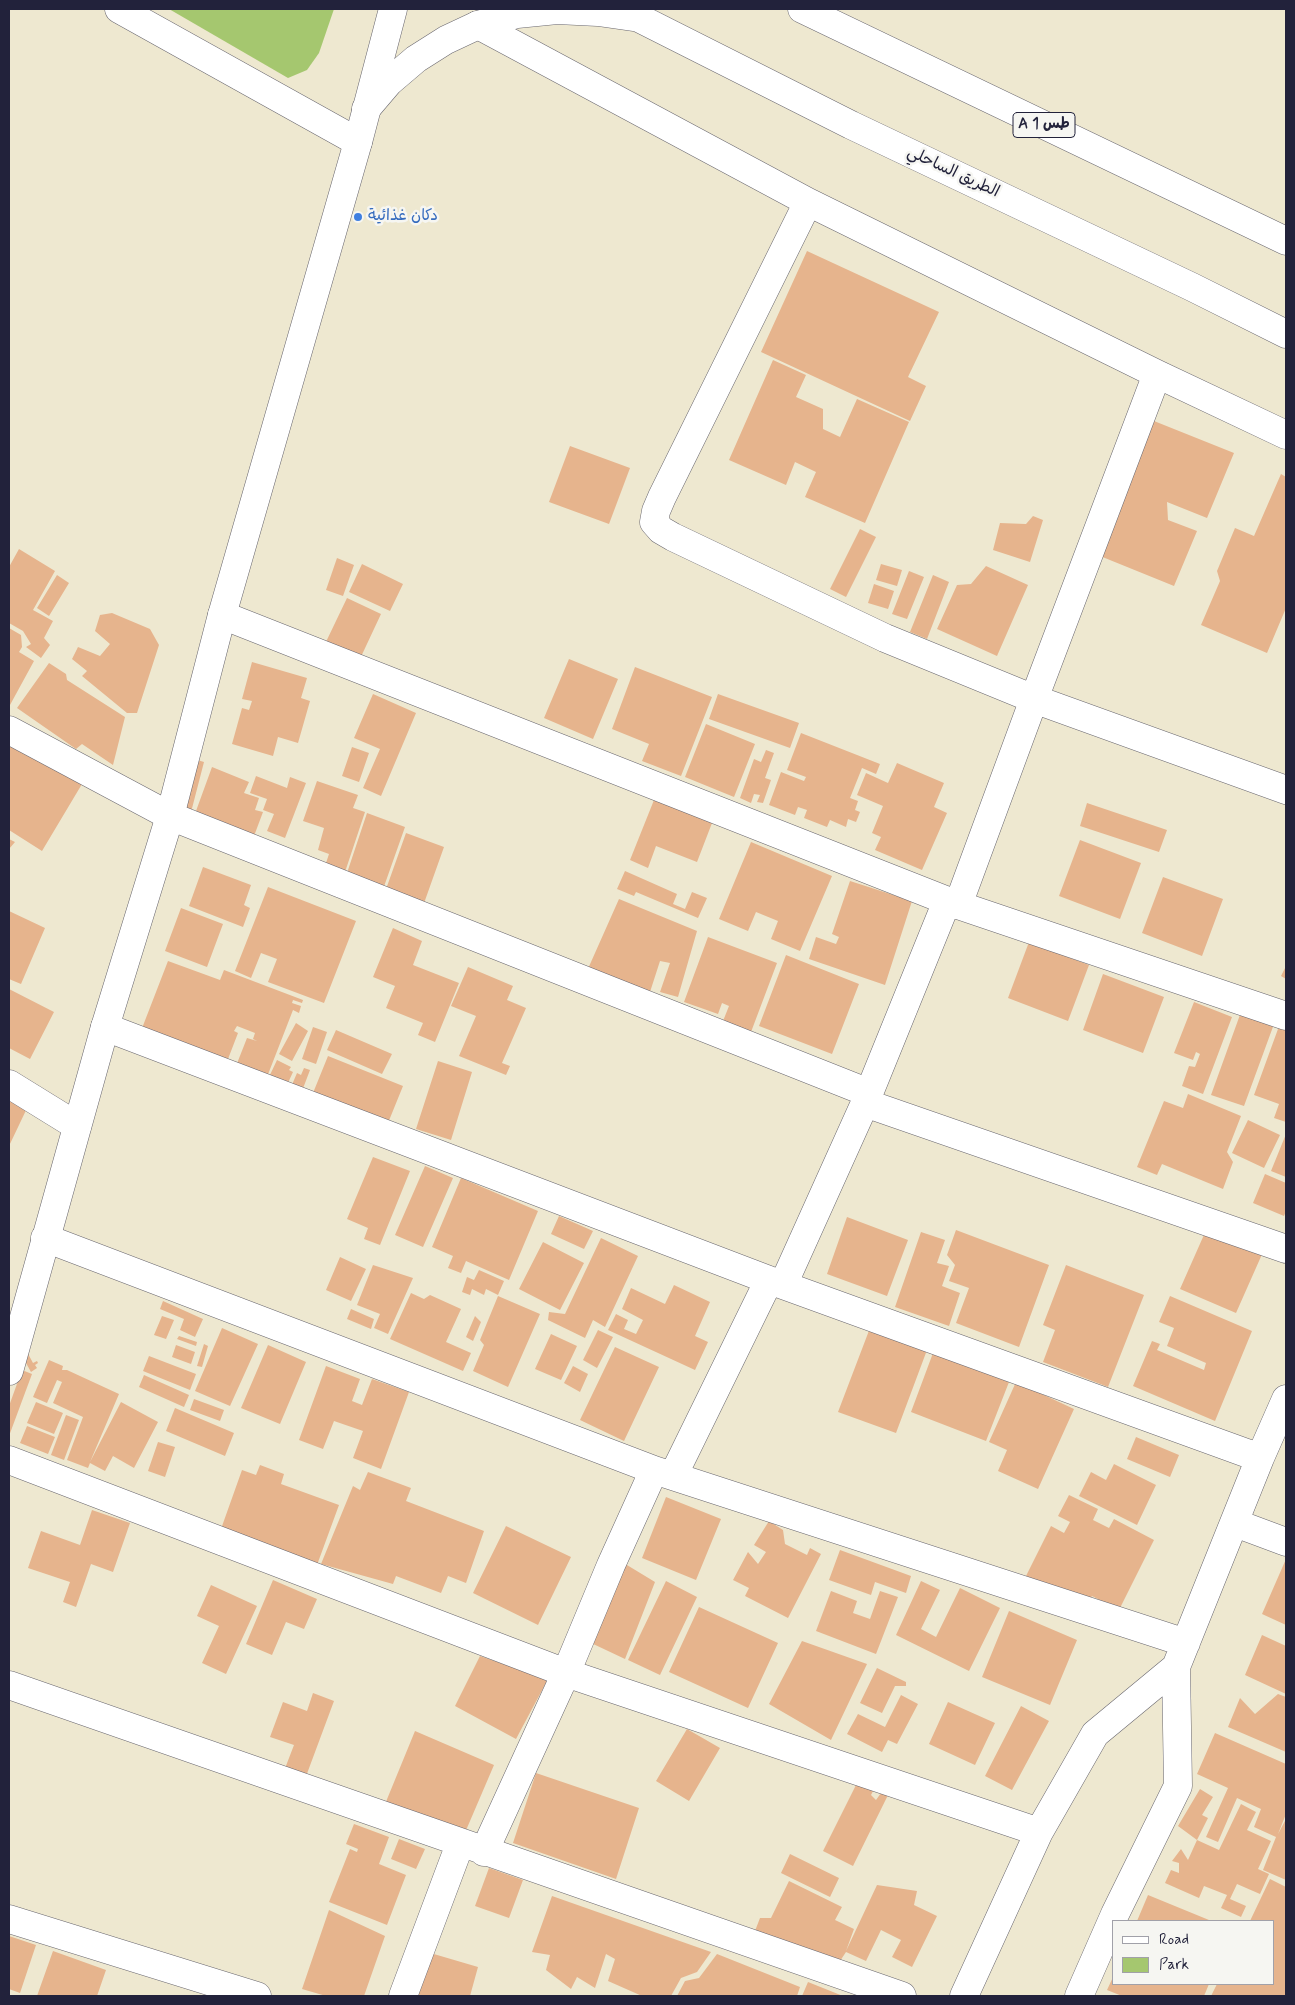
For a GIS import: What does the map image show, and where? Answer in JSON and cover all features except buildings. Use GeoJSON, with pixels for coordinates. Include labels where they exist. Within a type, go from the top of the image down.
{"type":"FeatureCollection","features":[{"type":"Feature","properties":{"kind":"main road"},"geometry":{"type":"LineString","coordinates":[[118,9],[358,142]]}},
{"type":"Feature","properties":{"kind":"main road"},"geometry":{"type":"LineString","coordinates":[[9,1371],[104,1027],[170,816],[222,615],[358,142],[393,9]]}},
{"type":"Feature","properties":{"kind":"main road","name":"A 1 طس"},"geometry":{"type":"LineString","coordinates":[[802,9],[1286,242]]}},
{"type":"Feature","properties":{"kind":"main road","name":"الطريق الساحلي"},"geometry":{"type":"LineString","coordinates":[[366,109],[389,82],[416,59],[446,40],[478,25],[517,14],[557,10],[631,14],[851,125],[1192,287],[1286,334]]}},
{"type":"Feature","properties":{"kind":"main road"},"geometry":{"type":"LineString","coordinates":[[478,25],[808,202],[1157,374],[1286,435]]}},
{"type":"Feature","properties":{"kind":"main road"},"geometry":{"type":"LineString","coordinates":[[808,202],[662,497],[654,522],[661,530],[673,537],[885,638],[1034,699],[1286,790]]}},
{"type":"Feature","properties":{"kind":"main road"},"geometry":{"type":"LineString","coordinates":[[403,1996],[472,1848],[566,1673],[611,1565],[776,1282],[867,1098],[953,903],[1034,699],[1157,374]]}},
{"type":"Feature","properties":{"kind":"main road"},"geometry":{"type":"LineString","coordinates":[[222,615],[953,903],[1286,1016]]}},
{"type":"Feature","properties":{"kind":"main road"},"geometry":{"type":"LineString","coordinates":[[9,730],[170,816],[867,1098],[1286,1249]]}},
{"type":"Feature","properties":{"kind":"main road"},"geometry":{"type":"LineString","coordinates":[[104,1027],[776,1282],[1260,1458]]}},
{"type":"Feature","properties":{"kind":"main road"},"geometry":{"type":"LineString","coordinates":[[9,1084],[77,1126]]}},
{"type":"Feature","properties":{"kind":"main road"},"geometry":{"type":"LineString","coordinates":[[45,1238],[663,1473],[1181,1655]]}},
{"type":"Feature","properties":{"kind":"main road"},"geometry":{"type":"LineString","coordinates":[[1112,1920],[1178,1786],[1181,1655],[1260,1458],[1286,1399]]}},
{"type":"Feature","properties":{"kind":"main road"},"geometry":{"type":"LineString","coordinates":[[9,1460],[566,1673],[1039,1832]]}},
{"type":"Feature","properties":{"kind":"main road"},"geometry":{"type":"LineString","coordinates":[[1235,1523],[1286,1542]]}},
{"type":"Feature","properties":{"kind":"main road"},"geometry":{"type":"LineString","coordinates":[[964,1996],[1039,1832],[1096,1734],[1181,1655]]}},
{"type":"Feature","properties":{"kind":"main road"},"geometry":{"type":"LineString","coordinates":[[9,1685],[472,1848],[902,1996]]}},
{"type":"Feature","properties":{"kind":"main road"},"geometry":{"type":"LineString","coordinates":[[9,1919],[257,1996]]}},
{"type":"Feature","properties":{"kind":"main road"},"geometry":{"type":"LineString","coordinates":[[1079,1996],[1112,1921]]}},
{"type":"Feature","properties":{"kind":"green space"},"geometry":{"type":"Polygon","coordinates":[[[169,9],[334,9],[319,53],[307,70],[288,78],[169,9]]]}},
{"type":"Feature","properties":{"kind":"place","name":"دكان غذائية"},"geometry":{"type":"Point","coordinates":[358,217]}}]}
